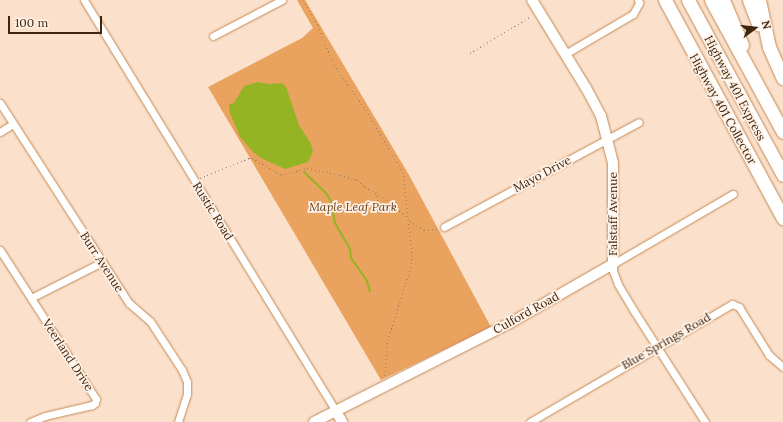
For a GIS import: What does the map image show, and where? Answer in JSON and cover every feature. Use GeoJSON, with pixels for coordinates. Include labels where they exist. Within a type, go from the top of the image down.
{"type":"FeatureCollection","features":[{"type":"Feature","properties":{"kind":"highway","name":"Highway 401 Collector"},"geometry":{"type":"LineString","coordinates":[[665,0],[783,218]]}},
{"type":"Feature","properties":{"kind":"highway","name":"Highway 401 Express"},"geometry":{"type":"LineString","coordinates":[[688,0],[783,175]]}},
{"type":"Feature","properties":{"kind":"highway","name":"Highway 401 Express"},"geometry":{"type":"LineString","coordinates":[[711,0],[783,132]]}},
{"type":"Feature","properties":{"kind":"highway"},"geometry":{"type":"LineString","coordinates":[[724,0],[737,28],[755,81]]}},
{"type":"Feature","properties":{"kind":"highway"},"geometry":{"type":"LineString","coordinates":[[749,0],[757,24],[767,40],[783,78]]}},
{"type":"Feature","properties":{"kind":"highway"},"geometry":{"type":"LineString","coordinates":[[759,0],[765,21],[767,40]]}},
{"type":"Feature","properties":{"kind":"street","name":"Rustic Road"},"geometry":{"type":"LineString","coordinates":[[84,0],[342,422]]}},
{"type":"Feature","properties":{"kind":"street"},"geometry":{"type":"LineString","coordinates":[[213,36],[282,0]]}},
{"type":"Feature","properties":{"kind":"street","name":"Falstaff Avenue"},"geometry":{"type":"LineString","coordinates":[[532,0],[602,116],[613,163],[613,271],[618,284],[705,422]]}},
{"type":"Feature","properties":{"kind":"street"},"geometry":{"type":"LineString","coordinates":[[565,54],[633,14],[639,3],[638,0]]}},
{"type":"Feature","properties":{"kind":"street","name":"Burr Avenue"},"geometry":{"type":"LineString","coordinates":[[0,104],[129,303],[154,326],[182,370],[187,382],[187,394],[178,422]]}},
{"type":"Feature","properties":{"kind":"street","name":"Mayo Drive"},"geometry":{"type":"LineString","coordinates":[[444,226],[639,122]]}},
{"type":"Feature","properties":{"kind":"street"},"geometry":{"type":"LineString","coordinates":[[0,132],[13,124]]}},
{"type":"Feature","properties":{"kind":"street","name":"Culford Road"},"geometry":{"type":"LineString","coordinates":[[314,422],[534,310],[733,194]]}},
{"type":"Feature","properties":{"kind":"street","name":"Veerland Drive"},"geometry":{"type":"LineString","coordinates":[[0,250],[92,392],[96,401],[92,405],[46,416],[30,422]]}},
{"type":"Feature","properties":{"kind":"street"},"geometry":{"type":"LineString","coordinates":[[31,298],[102,262]]}},
{"type":"Feature","properties":{"kind":"street","name":"Blue Springs Road"},"geometry":{"type":"LineString","coordinates":[[530,422],[732,304],[737,305],[745,314],[770,355],[783,368]]}},
{"type":"Feature","properties":{"kind":"path"},"geometry":{"type":"LineString","coordinates":[[303,0],[318,25],[332,61],[366,110],[404,172],[412,245],[411,267],[388,338],[385,368],[388,385]]}},
{"type":"Feature","properties":{"kind":"path"},"geometry":{"type":"LineString","coordinates":[[470,53],[533,15]]}},
{"type":"Feature","properties":{"kind":"path"},"geometry":{"type":"LineString","coordinates":[[194,180],[244,158],[252,158],[281,175],[307,168],[357,180],[365,187],[376,192],[398,208],[409,220],[424,230],[444,226]]}},
{"type":"Feature","properties":{"kind":"path"},"geometry":{"type":"LineString","coordinates":[[376,192],[380,213],[398,208]]}},
{"type":"Feature","properties":{"kind":"green space","name":"Maple Leaf Park"},"geometry":{"type":"Polygon","coordinates":[[[297,0],[305,0],[409,175],[491,327],[381,380],[208,87],[302,38],[313,28],[297,0]]]}},
{"type":"Feature","properties":{"kind":"shaded area"},"geometry":{"type":"Polygon","coordinates":[[[258,82],[269,84],[282,83],[286,87],[299,125],[311,144],[313,152],[308,162],[285,169],[261,158],[253,152],[240,137],[230,113],[229,104],[234,103],[244,86],[258,82]]]}},
{"type":"Feature","properties":{"kind":"waterway"},"geometry":{"type":"LineString","coordinates":[[304,172],[326,193],[331,201],[335,223],[350,249],[351,258],[367,281],[370,292]]}}]}
